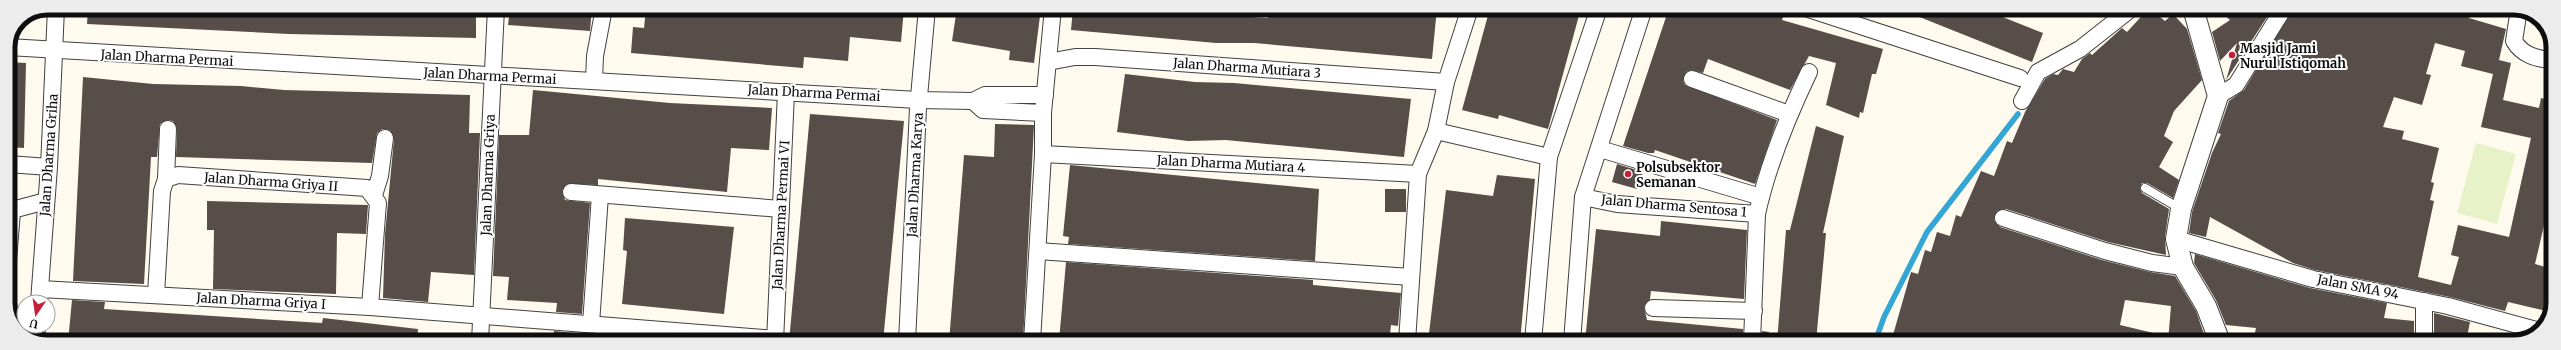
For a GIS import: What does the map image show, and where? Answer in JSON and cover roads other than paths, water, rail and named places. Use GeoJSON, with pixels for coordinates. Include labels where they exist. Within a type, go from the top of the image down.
{"type":"FeatureCollection","features":[{"type":"Feature","properties":{"kind":"street","name":"Jalan Dharma Griha"},"geometry":{"type":"LineString","coordinates":[[40,294],[49,167],[56,15]]}},
{"type":"Feature","properties":{"kind":"street","name":"Jalan Dharma Griya"},"geometry":{"type":"LineString","coordinates":[[481,335],[496,15]]}},
{"type":"Feature","properties":{"kind":"street"},"geometry":{"type":"LineString","coordinates":[[594,81],[603,15]]}},
{"type":"Feature","properties":{"kind":"street","name":"Jalan Dharma Karya"},"geometry":{"type":"LineString","coordinates":[[907,335],[918,100],[925,15]]}},
{"type":"Feature","properties":{"kind":"street"},"geometry":{"type":"LineString","coordinates":[[1032,335],[1044,154],[1043,113],[1052,15]]}},
{"type":"Feature","properties":{"kind":"street"},"geometry":{"type":"LineString","coordinates":[[1407,335],[1418,174],[1436,131],[1446,82],[1468,15]]}},
{"type":"Feature","properties":{"kind":"street"},"geometry":{"type":"LineString","coordinates":[[1534,335],[1549,157],[1597,15]]}},
{"type":"Feature","properties":{"kind":"street"},"geometry":{"type":"LineString","coordinates":[[1573,335],[1583,197],[1600,149],[1642,15]]}},
{"type":"Feature","properties":{"kind":"street"},"geometry":{"type":"LineString","coordinates":[[1826,15],[2020,78]]}},
{"type":"Feature","properties":{"kind":"street"},"geometry":{"type":"LineString","coordinates":[[2022,101],[2038,72],[2080,48],[2123,15]]}},
{"type":"Feature","properties":{"kind":"street"},"geometry":{"type":"LineString","coordinates":[[2195,15],[2218,96],[2181,209],[2176,239],[2183,267],[2206,306],[2217,335]]}},
{"type":"Feature","properties":{"kind":"street"},"geometry":{"type":"LineString","coordinates":[[2218,96],[2236,85],[2280,15]]}},
{"type":"Feature","properties":{"kind":"street"},"geometry":{"type":"LineString","coordinates":[[2519,15],[2514,41],[2519,50],[2529,56],[2546,60]]}},
{"type":"Feature","properties":{"kind":"street","name":"Jalan Dharma Permai"},"geometry":{"type":"LineString","coordinates":[[15,48],[492,77],[594,81],[918,100],[973,101],[985,95],[1045,95]]}},
{"type":"Feature","properties":{"kind":"street","name":"Jalan Dharma Mutiara 3"},"geometry":{"type":"LineString","coordinates":[[1048,62],[1075,57],[1095,57],[1446,82]]}},
{"type":"Feature","properties":{"kind":"street","name":"Jalan Dharma Sentosa 1"},"geometry":{"type":"LineString","coordinates":[[1583,197],[1617,204],[1757,214],[1761,197],[1789,114],[1809,72]]}},
{"type":"Feature","properties":{"kind":"street"},"geometry":{"type":"LineString","coordinates":[[1692,79],[1789,114]]}},
{"type":"Feature","properties":{"kind":"street","name":"Jalan Dharma Permai VI"},"geometry":{"type":"LineString","coordinates":[[776,335],[786,92]]}},
{"type":"Feature","properties":{"kind":"street","name":"Jalan Dharma Permai"},"geometry":{"type":"LineString","coordinates":[[973,101],[984,110],[1043,113]]}},
{"type":"Feature","properties":{"kind":"street"},"geometry":{"type":"LineString","coordinates":[[156,295],[162,191],[166,179],[168,129]]}},
{"type":"Feature","properties":{"kind":"street"},"geometry":{"type":"LineString","coordinates":[[1436,131],[1549,157]]}},
{"type":"Feature","properties":{"kind":"street"},"geometry":{"type":"LineString","coordinates":[[370,307],[378,203],[374,195],[380,176],[385,138]]}},
{"type":"Feature","properties":{"kind":"street"},"geometry":{"type":"LineString","coordinates":[[1600,149],[1761,197]]}},
{"type":"Feature","properties":{"kind":"street","name":"Jalan Dharma Mutiara 4"},"geometry":{"type":"LineString","coordinates":[[1044,154],[1418,174]]}},
{"type":"Feature","properties":{"kind":"street"},"geometry":{"type":"LineString","coordinates":[[15,165],[49,167]]}},
{"type":"Feature","properties":{"kind":"street","name":"Jalan Dharma Griya II"},"geometry":{"type":"LineString","coordinates":[[166,179],[178,175],[367,188],[374,195]]}},
{"type":"Feature","properties":{"kind":"street"},"geometry":{"type":"LineString","coordinates":[[571,192],[781,210]]}},
{"type":"Feature","properties":{"kind":"street"},"geometry":{"type":"LineString","coordinates":[[591,324],[600,195]]}},
{"type":"Feature","properties":{"kind":"street"},"geometry":{"type":"LineString","coordinates":[[15,209],[46,201]]}},
{"type":"Feature","properties":{"kind":"street"},"geometry":{"type":"LineString","coordinates":[[1752,335],[1757,214]]}},
{"type":"Feature","properties":{"kind":"street"},"geometry":{"type":"LineString","coordinates":[[2003,218],[2106,251],[2152,263],[2183,267]]}},
{"type":"Feature","properties":{"kind":"street","name":"Jalan SMA 94"},"geometry":{"type":"LineString","coordinates":[[2176,239],[2314,279],[2424,301],[2532,329]]}},
{"type":"Feature","properties":{"kind":"street"},"geometry":{"type":"LineString","coordinates":[[1038,251],[1411,277]]}},
{"type":"Feature","properties":{"kind":"street","name":"Jalan Dharma Griya I"},"geometry":{"type":"LineString","coordinates":[[56,295],[156,295],[370,307],[482,316]]}},
{"type":"Feature","properties":{"kind":"street"},"geometry":{"type":"LineString","coordinates":[[2424,301],[2424,335]]}},
{"type":"Feature","properties":{"kind":"street"},"geometry":{"type":"LineString","coordinates":[[1653,308],[1754,311]]}},
{"type":"Feature","properties":{"kind":"street","name":"Jalan Dharma Permai VI"},"geometry":{"type":"LineString","coordinates":[[482,316],[718,335]]}},
{"type":"Feature","properties":{"kind":"lane"},"geometry":{"type":"LineString","coordinates":[[2145,188],[2181,209]]}},
{"type":"Feature","properties":{"kind":"waterway"},"geometry":{"type":"LineString","coordinates":[[1878,335],[1884,317],[1927,232],[2018,114]]}},
{"type":"Feature","properties":{"kind":"place","name":"Masjid Jami Nurul Istiqomah"},"geometry":{"type":"Point","coordinates":[2232,55]}},
{"type":"Feature","properties":{"kind":"place","name":"Polsubsektor Semanan"},"geometry":{"type":"Point","coordinates":[1628,174]}}]}
